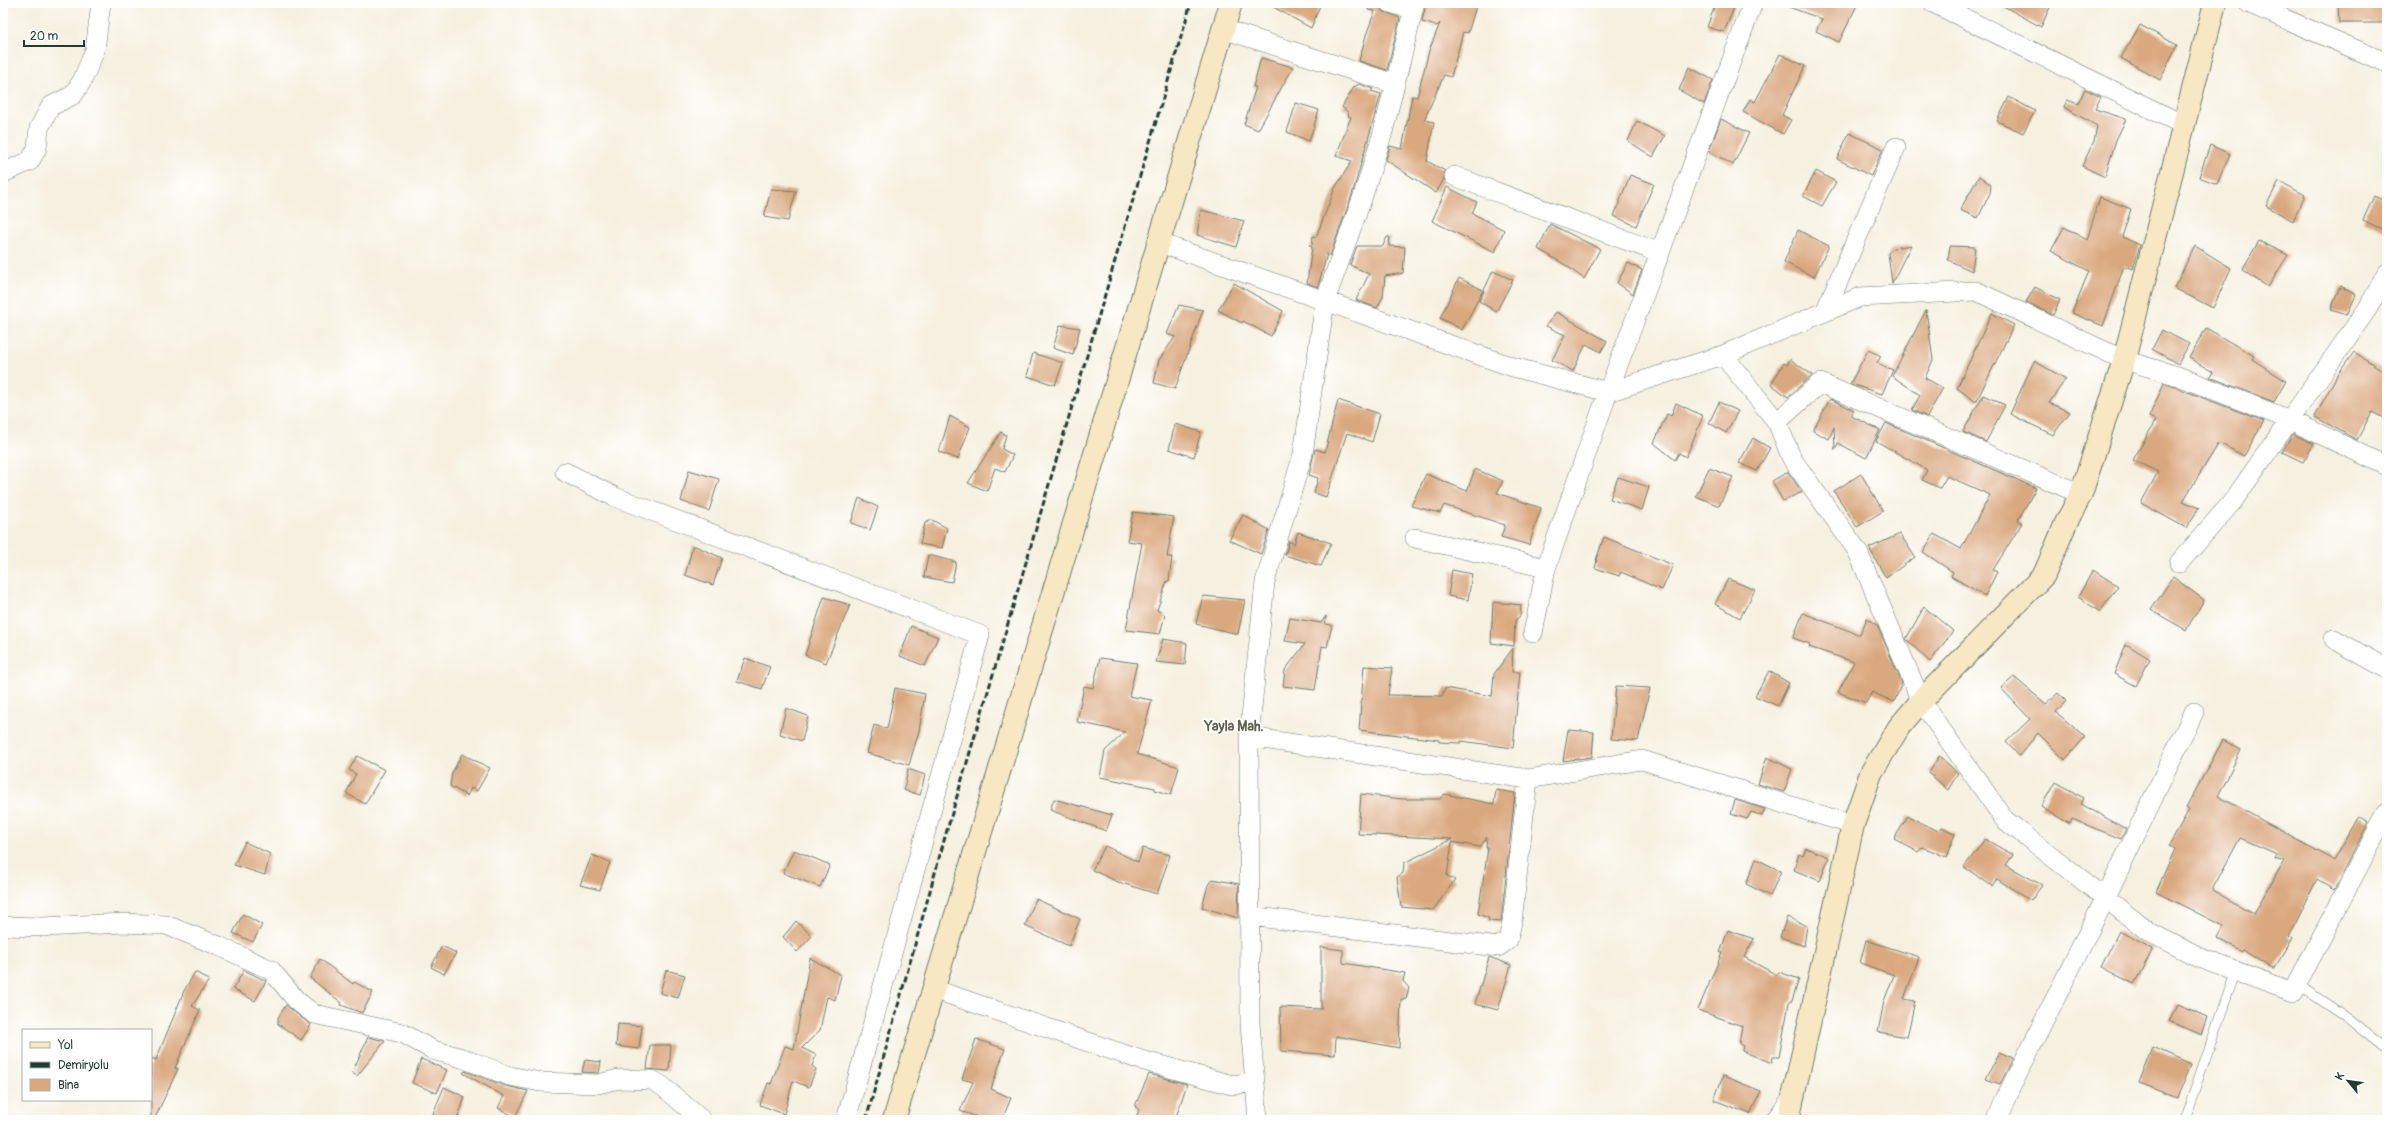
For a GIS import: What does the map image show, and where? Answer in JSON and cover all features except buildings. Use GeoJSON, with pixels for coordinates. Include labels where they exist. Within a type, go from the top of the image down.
{"type":"FeatureCollection","features":[{"type":"Feature","properties":{"kind":"main road"},"geometry":{"type":"LineString","coordinates":[[894,1120],[1231,3]]}},
{"type":"Feature","properties":{"kind":"main road"},"geometry":{"type":"LineString","coordinates":[[1788,1120],[1853,825],[1871,773],[1899,727],[1921,702],[2044,574],[2066,523],[2081,494],[2124,360],[2215,3]]}},
{"type":"Feature","properties":{"kind":"street"},"geometry":{"type":"LineString","coordinates":[[3,173],[30,161],[37,148],[39,128],[52,106],[73,95],[82,81],[95,50],[101,3]]}},
{"type":"Feature","properties":{"kind":"street"},"geometry":{"type":"LineString","coordinates":[[1258,1120],[1250,1023],[1249,737],[1265,582],[1303,454],[1325,301],[1362,199],[1395,84],[1414,7],[1390,3]]}},
{"type":"Feature","properties":{"kind":"street"},"geometry":{"type":"LineString","coordinates":[[1533,633],[1546,568],[1608,392],[1753,3]]}},
{"type":"Feature","properties":{"kind":"street"},"geometry":{"type":"LineString","coordinates":[[1933,3],[2184,125]]}},
{"type":"Feature","properties":{"kind":"street"},"geometry":{"type":"LineString","coordinates":[[2248,3],[2387,63]]}},
{"type":"Feature","properties":{"kind":"street"},"geometry":{"type":"LineString","coordinates":[[1223,29],[1395,84]]}},
{"type":"Feature","properties":{"kind":"street"},"geometry":{"type":"LineString","coordinates":[[1825,312],[1896,147]]}},
{"type":"Feature","properties":{"kind":"street"},"geometry":{"type":"LineString","coordinates":[[1454,176],[1660,253]]}},
{"type":"Feature","properties":{"kind":"street"},"geometry":{"type":"LineString","coordinates":[[1158,242],[1513,367],[1608,392],[1723,355],[1860,297],[1976,290],[2124,360],[2178,376],[2290,420],[2387,466]]}},
{"type":"Feature","properties":{"kind":"street"},"geometry":{"type":"LineString","coordinates":[[2179,563],[2234,501],[2385,282]]}},
{"type":"Feature","properties":{"kind":"street"},"geometry":{"type":"LineString","coordinates":[[1723,355],[1777,422],[1792,459],[1857,550],[1921,702],[2005,820],[2106,897],[2149,932],[2200,958],[2293,992],[2387,812]]}},
{"type":"Feature","properties":{"kind":"street"},"geometry":{"type":"LineString","coordinates":[[1777,422],[1820,382],[2081,494]]}},
{"type":"Feature","properties":{"kind":"street"},"geometry":{"type":"LineString","coordinates":[[565,472],[615,497],[980,634],[846,1120]]}},
{"type":"Feature","properties":{"kind":"street"},"geometry":{"type":"LineString","coordinates":[[1415,538],[1546,568]]}},
{"type":"Feature","properties":{"kind":"street"},"geometry":{"type":"LineString","coordinates":[[2334,639],[2387,669]]}},
{"type":"Feature","properties":{"kind":"street"},"geometry":{"type":"LineString","coordinates":[[1997,1120],[2005,1099],[2106,897],[2194,712]]}},
{"type":"Feature","properties":{"kind":"street"},"geometry":{"type":"LineString","coordinates":[[1249,737],[1528,779],[1642,760],[1853,825]]}},
{"type":"Feature","properties":{"kind":"street"},"geometry":{"type":"LineString","coordinates":[[1250,916],[1498,947],[1508,940],[1512,922],[1528,779]]}},
{"type":"Feature","properties":{"kind":"street"},"geometry":{"type":"LineString","coordinates":[[3,926],[42,927],[123,923],[166,925],[219,946],[271,970],[297,1001],[314,1014],[339,1021],[402,1033],[433,1050],[462,1058],[510,1076],[540,1082],[598,1084],[619,1079],[652,1080],[662,1086],[702,1120]]}},
{"type":"Feature","properties":{"kind":"street"},"geometry":{"type":"LineString","coordinates":[[933,989],[1141,1060],[1232,1085],[1255,1082]]}},
{"type":"Feature","properties":{"kind":"street"},"geometry":{"type":"LineString","coordinates":[[1775,1120],[1793,1097]]}},
{"type":"Feature","properties":{"kind":"lane"},"geometry":{"type":"LineString","coordinates":[[2184,1120],[2236,971]]}},
{"type":"Feature","properties":{"kind":"lane"},"geometry":{"type":"LineString","coordinates":[[2297,984],[2346,1017],[2387,1050]]}},
{"type":"Feature","properties":{"kind":"railway"},"geometry":{"type":"LineString","coordinates":[[866,1120],[945,837],[1191,3]]}},
{"type":"Feature","properties":{"kind":"district","name":"Yayla Mah."},"geometry":{"type":"Point","coordinates":[1234,726]}}]}
